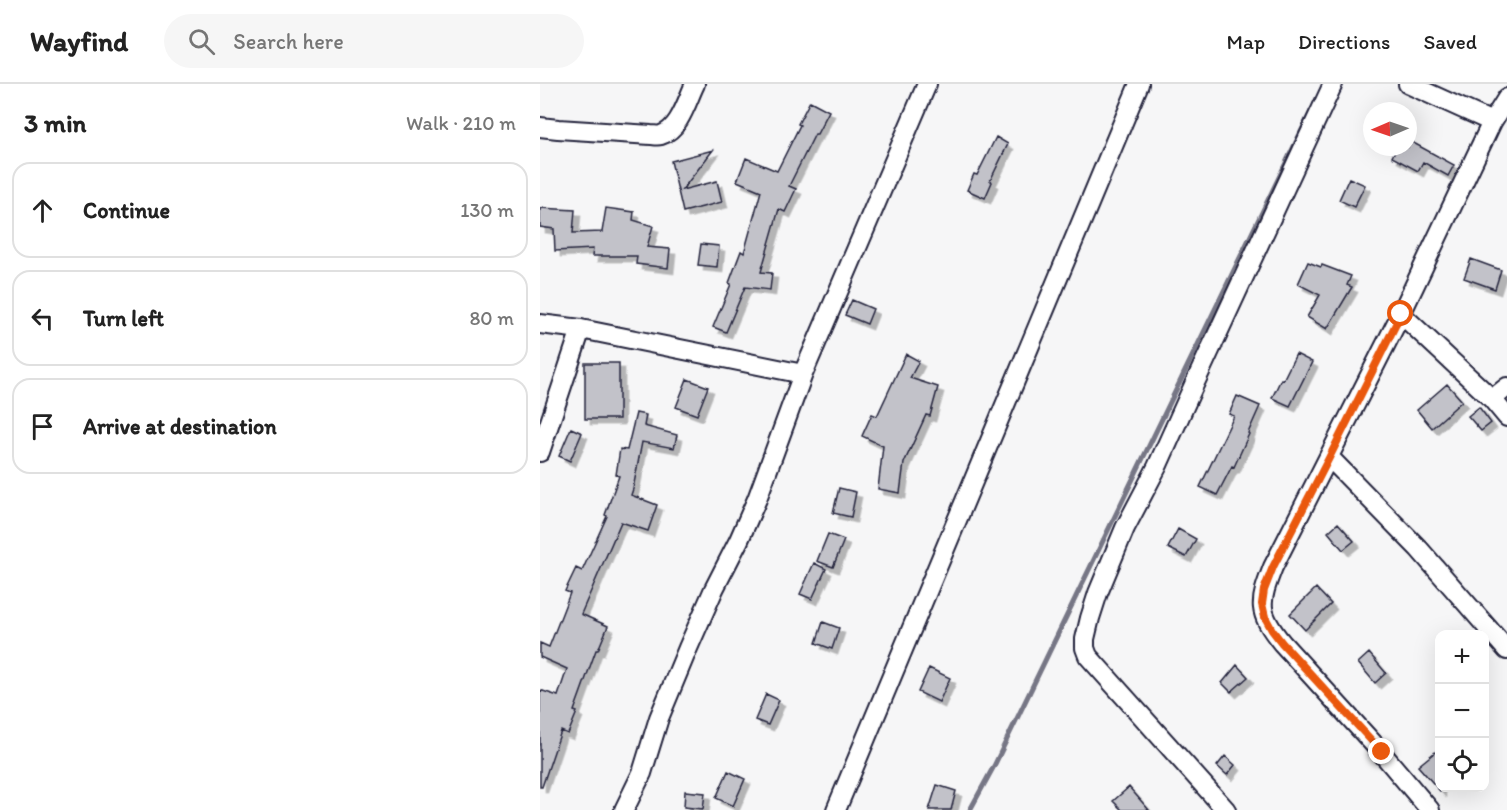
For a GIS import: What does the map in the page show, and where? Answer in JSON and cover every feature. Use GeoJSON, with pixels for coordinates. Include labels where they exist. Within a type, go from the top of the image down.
{"type":"FeatureCollection","features":[{"type":"Feature","properties":{"kind":"street"},"geometry":{"type":"LineString","coordinates":[[540,127],[661,135],[677,122],[695,84]]}},
{"type":"Feature","properties":{"kind":"street"},"geometry":{"type":"LineString","coordinates":[[624,810],[642,773],[659,718],[688,648],[757,500],[803,374],[927,84]]}},
{"type":"Feature","properties":{"kind":"street"},"geometry":{"type":"LineString","coordinates":[[836,810],[1139,84]]}},
{"type":"Feature","properties":{"kind":"street"},"geometry":{"type":"LineString","coordinates":[[1226,810],[1088,656],[1085,639],[1098,593],[1125,528],[1158,467],[1333,84]]}},
{"type":"Feature","properties":{"kind":"street"},"geometry":{"type":"LineString","coordinates":[[1408,84],[1492,122]]}},
{"type":"Feature","properties":{"kind":"street"},"geometry":{"type":"LineString","coordinates":[[1431,810],[1382,752],[1282,643],[1265,617],[1262,604],[1264,590],[1273,567],[1401,314],[1492,122],[1507,98]]}},
{"type":"Feature","properties":{"kind":"street"},"geometry":{"type":"LineString","coordinates":[[1401,314],[1507,417]]}},
{"type":"Feature","properties":{"kind":"street"},"geometry":{"type":"LineString","coordinates":[[540,324],[581,329],[803,374]]}},
{"type":"Feature","properties":{"kind":"street"},"geometry":{"type":"LineString","coordinates":[[540,452],[581,329]]}},
{"type":"Feature","properties":{"kind":"street"},"geometry":{"type":"LineString","coordinates":[[1491,399],[1507,387]]}},
{"type":"Feature","properties":{"kind":"street"},"geometry":{"type":"LineString","coordinates":[[1329,458],[1419,549],[1507,650]]}},
{"type":"Feature","properties":{"kind":"building"},"geometry":{"type":"Polygon","coordinates":[[[810,101],[829,111],[789,186],[796,189],[785,212],[779,209],[761,272],[772,273],[770,290],[745,287],[726,332],[713,327],[731,284],[729,283],[741,251],[744,253],[761,191],[737,181],[746,158],[777,171],[810,101]]]}},
{"type":"Feature","properties":{"kind":"building"},"geometry":{"type":"Polygon","coordinates":[[[996,137],[1008,144],[990,181],[992,182],[985,198],[967,190],[996,137]]]}},
{"type":"Feature","properties":{"kind":"building"},"geometry":{"type":"Polygon","coordinates":[[[1417,145],[1454,165],[1448,176],[1423,162],[1418,171],[1392,157],[1417,156],[1417,145]]]}},
{"type":"Feature","properties":{"kind":"building"},"geometry":{"type":"Polygon","coordinates":[[[713,150],[682,190],[717,181],[722,202],[683,212],[671,161],[713,150]]]}},
{"type":"Feature","properties":{"kind":"building"},"geometry":{"type":"Polygon","coordinates":[[[1349,178],[1365,185],[1354,207],[1339,200],[1349,178]]]}},
{"type":"Feature","properties":{"kind":"building"},"geometry":{"type":"Polygon","coordinates":[[[540,208],[575,210],[573,233],[602,232],[606,208],[634,212],[633,220],[653,226],[647,247],[670,249],[668,268],[636,264],[637,256],[592,256],[593,249],[555,251],[554,229],[540,227],[540,208]]]}},
{"type":"Feature","properties":{"kind":"building"},"geometry":{"type":"Polygon","coordinates":[[[701,244],[719,246],[717,267],[698,265],[701,244]]]}},
{"type":"Feature","properties":{"kind":"building"},"geometry":{"type":"Polygon","coordinates":[[[1471,259],[1501,270],[1495,289],[1464,278],[1471,259]]]}},
{"type":"Feature","properties":{"kind":"building"},"geometry":{"type":"Polygon","coordinates":[[[1308,262],[1351,276],[1347,285],[1352,287],[1327,329],[1307,317],[1320,295],[1298,284],[1308,262]]]}},
{"type":"Feature","properties":{"kind":"building"},"geometry":{"type":"Polygon","coordinates":[[[852,300],[873,309],[867,324],[845,315],[852,300]]]}},
{"type":"Feature","properties":{"kind":"building"},"geometry":{"type":"Polygon","coordinates":[[[906,354],[919,361],[910,378],[938,387],[930,416],[926,415],[904,463],[900,493],[878,489],[883,446],[862,436],[872,414],[877,416],[906,354]]]}},
{"type":"Feature","properties":{"kind":"building"},"geometry":{"type":"Polygon","coordinates":[[[1296,354],[1312,362],[1290,406],[1272,398],[1296,354]]]}},
{"type":"Feature","properties":{"kind":"building"},"geometry":{"type":"Polygon","coordinates":[[[585,363],[619,363],[619,419],[585,419],[585,363]]]}},
{"type":"Feature","properties":{"kind":"building"},"geometry":{"type":"Polygon","coordinates":[[[687,379],[708,387],[697,415],[676,407],[687,379]]]}},
{"type":"Feature","properties":{"kind":"building"},"geometry":{"type":"Polygon","coordinates":[[[1447,384],[1462,401],[1432,428],[1417,410],[1447,384]]]}},
{"type":"Feature","properties":{"kind":"building"},"geometry":{"type":"Polygon","coordinates":[[[1237,396],[1260,406],[1234,467],[1232,466],[1217,495],[1200,487],[1234,416],[1229,414],[1237,396]]]}},
{"type":"Feature","properties":{"kind":"building"},"geometry":{"type":"Polygon","coordinates":[[[1479,407],[1491,423],[1481,431],[1468,416],[1479,407]]]}},
{"type":"Feature","properties":{"kind":"building"},"geometry":{"type":"Polygon","coordinates":[[[636,413],[646,415],[644,426],[677,435],[674,448],[642,442],[631,495],[657,505],[648,531],[621,522],[581,614],[608,626],[596,650],[568,734],[561,731],[542,787],[540,787],[540,690],[558,696],[567,669],[540,657],[540,643],[549,647],[570,593],[565,591],[576,568],[582,571],[607,516],[605,515],[619,476],[616,475],[620,449],[627,450],[636,413]]]}},
{"type":"Feature","properties":{"kind":"building"},"geometry":{"type":"Polygon","coordinates":[[[571,428],[582,433],[570,461],[559,456],[571,428]]]}},
{"type":"Feature","properties":{"kind":"building"},"geometry":{"type":"Polygon","coordinates":[[[839,488],[856,492],[851,517],[833,513],[839,488]]]}},
{"type":"Feature","properties":{"kind":"building"},"geometry":{"type":"Polygon","coordinates":[[[1338,523],[1354,541],[1343,550],[1328,532],[1338,523]]]}},
{"type":"Feature","properties":{"kind":"building"},"geometry":{"type":"Polygon","coordinates":[[[1178,529],[1196,539],[1186,557],[1168,548],[1178,529]]]}},
{"type":"Feature","properties":{"kind":"building"},"geometry":{"type":"Polygon","coordinates":[[[828,534],[844,540],[833,567],[817,561],[828,534]]]}},
{"type":"Feature","properties":{"kind":"building"},"geometry":{"type":"Polygon","coordinates":[[[814,563],[826,569],[812,599],[800,594],[814,563]]]}},
{"type":"Feature","properties":{"kind":"building"},"geometry":{"type":"Polygon","coordinates":[[[1316,588],[1331,604],[1305,630],[1290,614],[1316,588]]]}},
{"type":"Feature","properties":{"kind":"building"},"geometry":{"type":"Polygon","coordinates":[[[823,622],[839,628],[832,649],[816,643],[823,622]]]}},
{"type":"Feature","properties":{"kind":"building"},"geometry":{"type":"Polygon","coordinates":[[[1369,653],[1386,673],[1375,683],[1358,663],[1369,653]]]}},
{"type":"Feature","properties":{"kind":"building"},"geometry":{"type":"Polygon","coordinates":[[[1237,665],[1248,677],[1231,692],[1222,683],[1237,665]]]}},
{"type":"Feature","properties":{"kind":"building"},"geometry":{"type":"Polygon","coordinates":[[[929,668],[950,678],[939,702],[918,692],[929,668]]]}},
{"type":"Feature","properties":{"kind":"building"},"geometry":{"type":"Polygon","coordinates":[[[766,694],[779,700],[768,725],[755,720],[766,694]]]}},
{"type":"Feature","properties":{"kind":"building"},"geometry":{"type":"Polygon","coordinates":[[[1435,752],[1435,785],[1418,766],[1435,752]]]}},
{"type":"Feature","properties":{"kind":"building"},"geometry":{"type":"Polygon","coordinates":[[[1225,756],[1235,765],[1227,775],[1217,766],[1225,756]]]}},
{"type":"Feature","properties":{"kind":"building"},"geometry":{"type":"Polygon","coordinates":[[[728,771],[745,779],[733,806],[716,798],[728,771]]]}},
{"type":"Feature","properties":{"kind":"building"},"geometry":{"type":"Polygon","coordinates":[[[937,785],[956,791],[951,810],[929,810],[937,785]]]}},
{"type":"Feature","properties":{"kind":"building"},"geometry":{"type":"Polygon","coordinates":[[[1129,787],[1149,810],[1122,810],[1113,801],[1129,787]]]}},
{"type":"Feature","properties":{"kind":"building"},"geometry":{"type":"Polygon","coordinates":[[[685,791],[705,793],[703,809],[684,807],[685,791]]]}},
{"type":"Feature","properties":{"kind":"waterway"},"geometry":{"type":"LineString","coordinates":[[970,810],[994,766],[1312,109]]}},
{"type":"Feature","properties":{"kind":"route"},"geometry":{"type":"LineString","coordinates":[[1382,752],[1282,643],[1265,617],[1262,604],[1264,590],[1273,567],[1401,314]]}}]}
